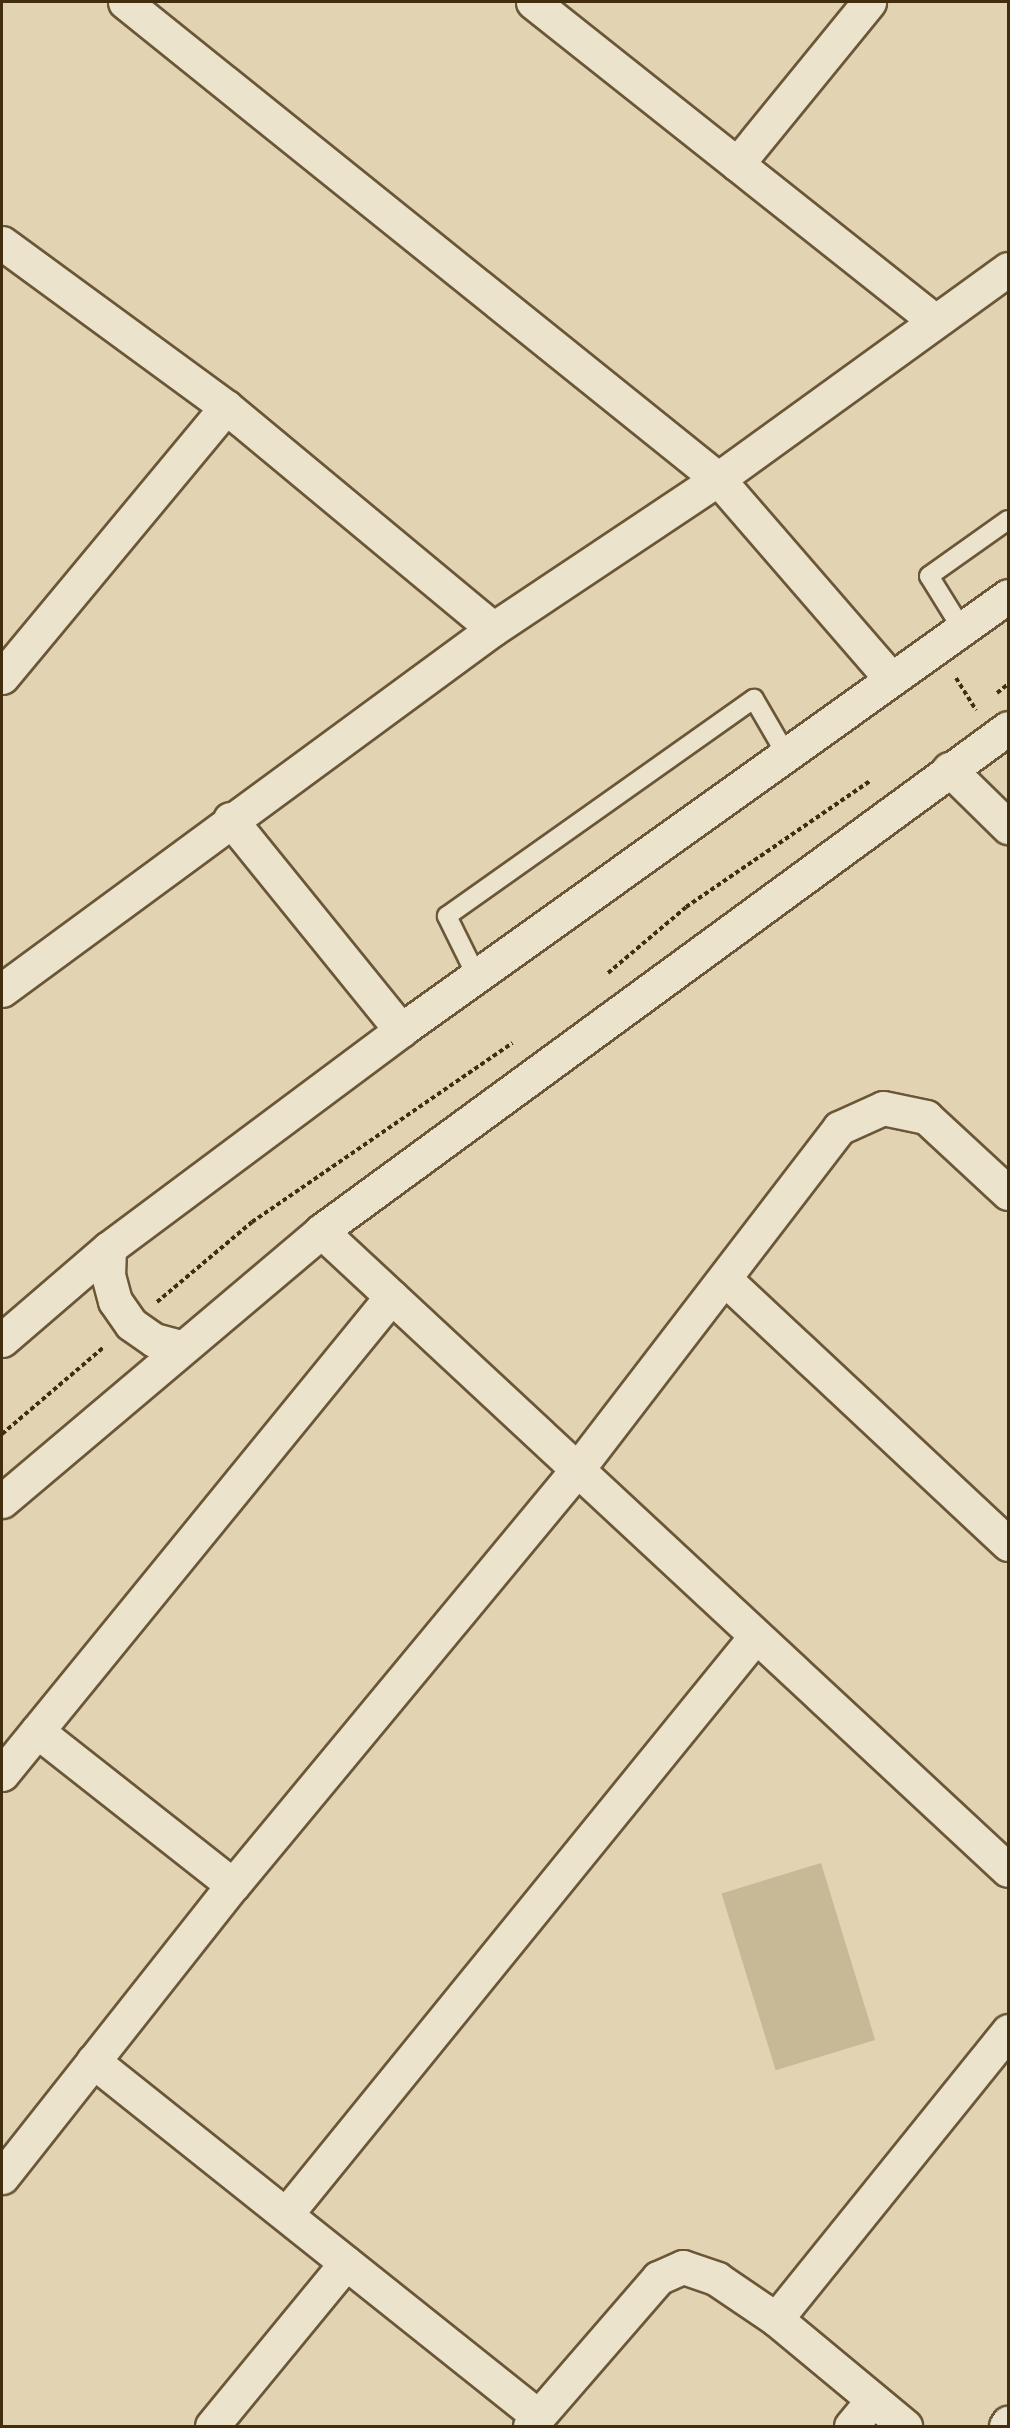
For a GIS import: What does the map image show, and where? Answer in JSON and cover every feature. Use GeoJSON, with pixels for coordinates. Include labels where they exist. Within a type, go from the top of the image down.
{"type":"FeatureCollection","features":[{"type":"Feature","properties":{"kind":"street"},"geometry":{"type":"LineString","coordinates":[[125,2],[718,479],[891,679]]}},
{"type":"Feature","properties":{"kind":"street"},"geometry":{"type":"LineString","coordinates":[[737,164],[869,2]]}},
{"type":"Feature","properties":{"kind":"street"},"geometry":{"type":"LineString","coordinates":[[538,3],[934,321]]}},
{"type":"Feature","properties":{"kind":"street"},"geometry":{"type":"LineString","coordinates":[[6,256],[226,407],[493,629]]}},
{"type":"Feature","properties":{"kind":"street"},"geometry":{"type":"LineString","coordinates":[[2,990],[230,819],[493,629],[718,479],[1008,269]]}},
{"type":"Feature","properties":{"kind":"street"},"geometry":{"type":"LineString","coordinates":[[2,677],[226,407]]}},
{"type":"Feature","properties":{"kind":"street"},"geometry":{"type":"LineString","coordinates":[[2,1340],[110,1248],[401,1030],[1008,596]]}},
{"type":"Feature","properties":{"kind":"street"},"geometry":{"type":"LineString","coordinates":[[2,1502],[181,1347],[321,1231],[949,769],[1003,732]]}},
{"type":"Feature","properties":{"kind":"street"},"geometry":{"type":"LineString","coordinates":[[949,769],[1008,826]]}},
{"type":"Feature","properties":{"kind":"street"},"geometry":{"type":"LineString","coordinates":[[230,819],[401,1030]]}},
{"type":"Feature","properties":{"kind":"street"},"geometry":{"type":"LineString","coordinates":[[2,2177],[233,1885],[576,1471],[727,1281],[839,1128],[883,1108],[926,1117],[1008,1193]]}},
{"type":"Feature","properties":{"kind":"street"},"geometry":{"type":"LineString","coordinates":[[321,1231],[576,1471],[1008,1870]]}},
{"type":"Feature","properties":{"kind":"street"},"geometry":{"type":"LineString","coordinates":[[110,1248],[108,1275],[115,1302],[131,1324],[154,1340],[181,1347]]}},
{"type":"Feature","properties":{"kind":"street"},"geometry":{"type":"LineString","coordinates":[[727,1281],[1008,1544]]}},
{"type":"Feature","properties":{"kind":"street"},"geometry":{"type":"LineString","coordinates":[[2,1774],[391,1297]]}},
{"type":"Feature","properties":{"kind":"street"},"geometry":{"type":"LineString","coordinates":[[287,2213],[755,1637]]}},
{"type":"Feature","properties":{"kind":"street"},"geometry":{"type":"LineString","coordinates":[[37,1731],[233,1885]]}},
{"type":"Feature","properties":{"kind":"street"},"geometry":{"type":"LineString","coordinates":[[776,2319],[1008,2031]]}},
{"type":"Feature","properties":{"kind":"street"},"geometry":{"type":"LineString","coordinates":[[93,2061],[287,2213],[534,2421],[672,2269],[691,2269],[717,2279],[776,2319],[905,2427]]}},
{"type":"Feature","properties":{"kind":"street"},"geometry":{"type":"LineString","coordinates":[[212,2427],[346,2264]]}},
{"type":"Feature","properties":{"kind":"street"},"geometry":{"type":"LineString","coordinates":[[851,2427],[873,2400]]}},
{"type":"Feature","properties":{"kind":"lane"},"geometry":{"type":"LineString","coordinates":[[949,638],[929,576],[1008,520]]}},
{"type":"Feature","properties":{"kind":"lane"},"geometry":{"type":"LineString","coordinates":[[477,977],[447,916],[754,699],[787,756]]}},
{"type":"Feature","properties":{"kind":"path"},"geometry":{"type":"LineString","coordinates":[[949,638],[975,709],[1003,732]]}},
{"type":"Feature","properties":{"kind":"path"},"geometry":{"type":"LineString","coordinates":[[992,697],[1008,684]]}},
{"type":"Feature","properties":{"kind":"path"},"geometry":{"type":"LineString","coordinates":[[969,714],[984,703]]}},
{"type":"Feature","properties":{"kind":"path"},"geometry":{"type":"LineString","coordinates":[[598,981],[687,907],[873,779]]}},
{"type":"Feature","properties":{"kind":"path"},"geometry":{"type":"LineString","coordinates":[[2,1434],[252,1222],[523,1036]]}},
{"type":"Feature","properties":{"kind":"shaded area"},"geometry":{"type":"Polygon","coordinates":[[[821,1863],[875,2040],[776,2070],[722,1893],[821,1863]]]}}]}
